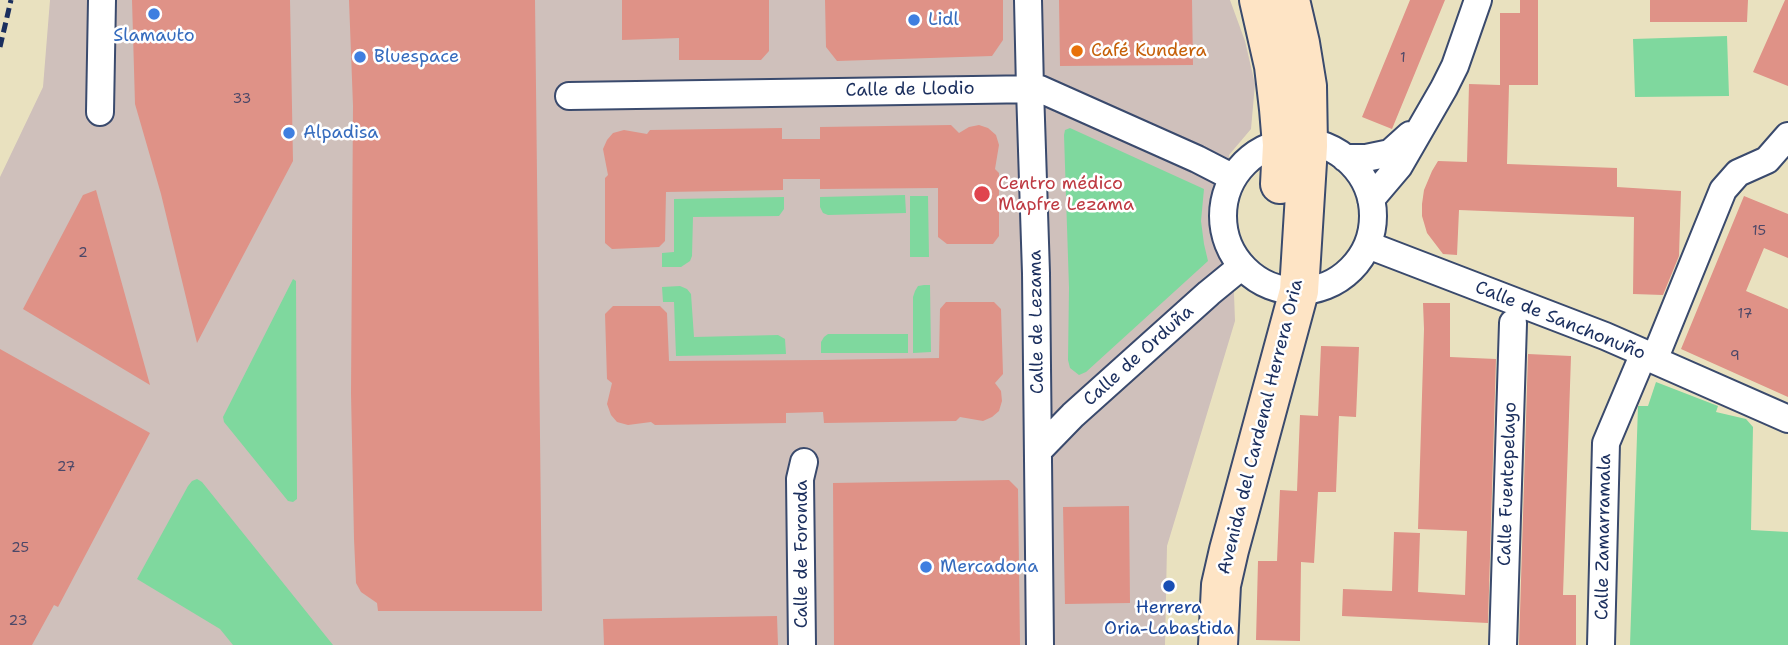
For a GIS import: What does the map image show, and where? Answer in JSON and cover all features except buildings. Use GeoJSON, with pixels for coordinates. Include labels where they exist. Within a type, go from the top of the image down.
{"type":"FeatureCollection","features":[{"type":"Feature","properties":{"kind":"main road","name":"Avenida del Cardenal Herrera Oria"},"geometry":{"type":"LineString","coordinates":[[1259,0],[1295,144]]}},
{"type":"Feature","properties":{"kind":"main road","name":"Avenida del Cardenal Herrera Oria"},"geometry":{"type":"LineString","coordinates":[[1218,645],[1221,585],[1287,290],[1295,144],[1306,75],[1290,0]]}},
{"type":"Feature","properties":{"kind":"main road","name":"Avenida del Cardenal Herrera Oria"},"geometry":{"type":"LineString","coordinates":[[1194,645],[1198,590],[1287,290]]}},
{"type":"Feature","properties":{"kind":"street"},"geometry":{"type":"LineString","coordinates":[[100,112],[102,0]]}},
{"type":"Feature","properties":{"kind":"street","name":"Calle de Lezama"},"geometry":{"type":"LineString","coordinates":[[1028,0],[1036,273],[1040,645]]}},
{"type":"Feature","properties":{"kind":"street"},"geometry":{"type":"LineString","coordinates":[[1371,200],[1399,166],[1444,88],[1455,66],[1478,0]]}},
{"type":"Feature","properties":{"kind":"street","name":"Calle de Llodio"},"geometry":{"type":"LineString","coordinates":[[569,96],[1040,89],[1233,177]]}},
{"type":"Feature","properties":{"kind":"street"},"geometry":{"type":"LineString","coordinates":[[1345,158],[1366,158],[1390,153],[1422,124]]}},
{"type":"Feature","properties":{"kind":"street","name":"Calle Zamarramala"},"geometry":{"type":"LineString","coordinates":[[1601,645],[1606,443],[1649,356],[1723,190],[1738,173],[1768,160],[1788,136]]}},
{"type":"Feature","properties":{"kind":"street"},"geometry":{"type":"LineString","coordinates":[[1295,144],[1332,149],[1345,158],[1361,176],[1371,200],[1373,213],[1373,230],[1368,245],[1354,267],[1334,281],[1314,289],[1287,290],[1250,274],[1242,267],[1228,244],[1223,228],[1223,211],[1225,195],[1233,177],[1250,159],[1268,147],[1295,144]]}},
{"type":"Feature","properties":{"kind":"street","name":"Calle de Sanchonuño"},"geometry":{"type":"LineString","coordinates":[[1368,245],[1605,335],[1788,419]]}},
{"type":"Feature","properties":{"kind":"street","name":"Calle de Orduña"},"geometry":{"type":"LineString","coordinates":[[1039,450],[1209,293],[1242,267]]}},
{"type":"Feature","properties":{"kind":"street","name":"Calle Fuentepelayo"},"geometry":{"type":"LineString","coordinates":[[1503,645],[1513,323]]}},
{"type":"Feature","properties":{"kind":"street","name":"Calle de Foronda"},"geometry":{"type":"LineString","coordinates":[[802,645],[800,480],[804,462]]}},
{"type":"Feature","properties":{"kind":"shaded area"},"geometry":{"type":"Polygon","coordinates":[[[50,0],[1230,0],[1245,41],[1255,84],[1251,129],[1229,155],[1235,321],[1167,546],[1165,645],[0,645],[0,177],[43,87],[50,0]]]}},
{"type":"Feature","properties":{"kind":"green space"},"geometry":{"type":"Polygon","coordinates":[[[1727,36],[1729,96],[1635,97],[1633,39],[1727,36]]]}},
{"type":"Feature","properties":{"kind":"green space"},"geometry":{"type":"Polygon","coordinates":[[[1070,128],[1204,189],[1201,221],[1208,261],[1086,372],[1079,375],[1070,368],[1068,360],[1069,288],[1064,135],[1065,130],[1070,128]]]}},
{"type":"Feature","properties":{"kind":"green space"},"geometry":{"type":"Polygon","coordinates":[[[905,195],[906,213],[828,215],[823,213],[820,207],[820,197],[905,195]]]}},
{"type":"Feature","properties":{"kind":"green space"},"geometry":{"type":"Polygon","coordinates":[[[910,196],[928,196],[929,257],[910,257],[910,196]]]}},
{"type":"Feature","properties":{"kind":"green space"},"geometry":{"type":"Polygon","coordinates":[[[784,197],[784,209],[779,216],[693,217],[690,261],[681,267],[662,267],[662,253],[674,252],[674,199],[784,197]]]}},
{"type":"Feature","properties":{"kind":"green space"},"geometry":{"type":"Polygon","coordinates":[[[293,279],[296,281],[297,499],[293,502],[288,501],[224,422],[223,417],[293,279]]]}},
{"type":"Feature","properties":{"kind":"green space"},"geometry":{"type":"Polygon","coordinates":[[[930,285],[931,352],[913,353],[913,297],[918,286],[930,285]]]}},
{"type":"Feature","properties":{"kind":"green space"},"geometry":{"type":"Polygon","coordinates":[[[680,286],[691,294],[694,337],[778,335],[785,339],[786,354],[676,356],[674,302],[663,302],[662,287],[680,286]]]}},
{"type":"Feature","properties":{"kind":"green space"},"geometry":{"type":"Polygon","coordinates":[[[828,334],[908,334],[908,353],[821,353],[821,342],[828,334]]]}},
{"type":"Feature","properties":{"kind":"green space"},"geometry":{"type":"Polygon","coordinates":[[[1656,382],[1718,406],[1716,412],[1746,419],[1753,427],[1751,530],[1788,532],[1788,645],[1630,645],[1638,406],[1648,406],[1656,382]]]}},
{"type":"Feature","properties":{"kind":"green space"},"geometry":{"type":"Polygon","coordinates":[[[197,479],[333,645],[233,645],[220,629],[137,579],[188,486],[197,479]]]}},
{"type":"Feature","properties":{"kind":"railway"},"geometry":{"type":"LineString","coordinates":[[0,47],[11,0]]}},
{"type":"Feature","properties":{"kind":"place","name":"Slamauto"},"geometry":{"type":"Point","coordinates":[154,14]}},
{"type":"Feature","properties":{"kind":"place","name":"Lidl"},"geometry":{"type":"Point","coordinates":[914,20]}},
{"type":"Feature","properties":{"kind":"place","name":"Café Kundera"},"geometry":{"type":"Point","coordinates":[1077,51]}},
{"type":"Feature","properties":{"kind":"place","name":"Bluespace"},"geometry":{"type":"Point","coordinates":[360,57]}},
{"type":"Feature","properties":{"kind":"place","name":"Alpadisa"},"geometry":{"type":"Point","coordinates":[289,133]}},
{"type":"Feature","properties":{"kind":"place","name":"Centro médico Mapfre Lezama"},"geometry":{"type":"Point","coordinates":[982,194]}},
{"type":"Feature","properties":{"kind":"place","name":"Mercadona"},"geometry":{"type":"Point","coordinates":[926,567]}},
{"type":"Feature","properties":{"kind":"place","name":"Herrera Oria-Labastida"},"geometry":{"type":"Point","coordinates":[1169,586]}}]}
